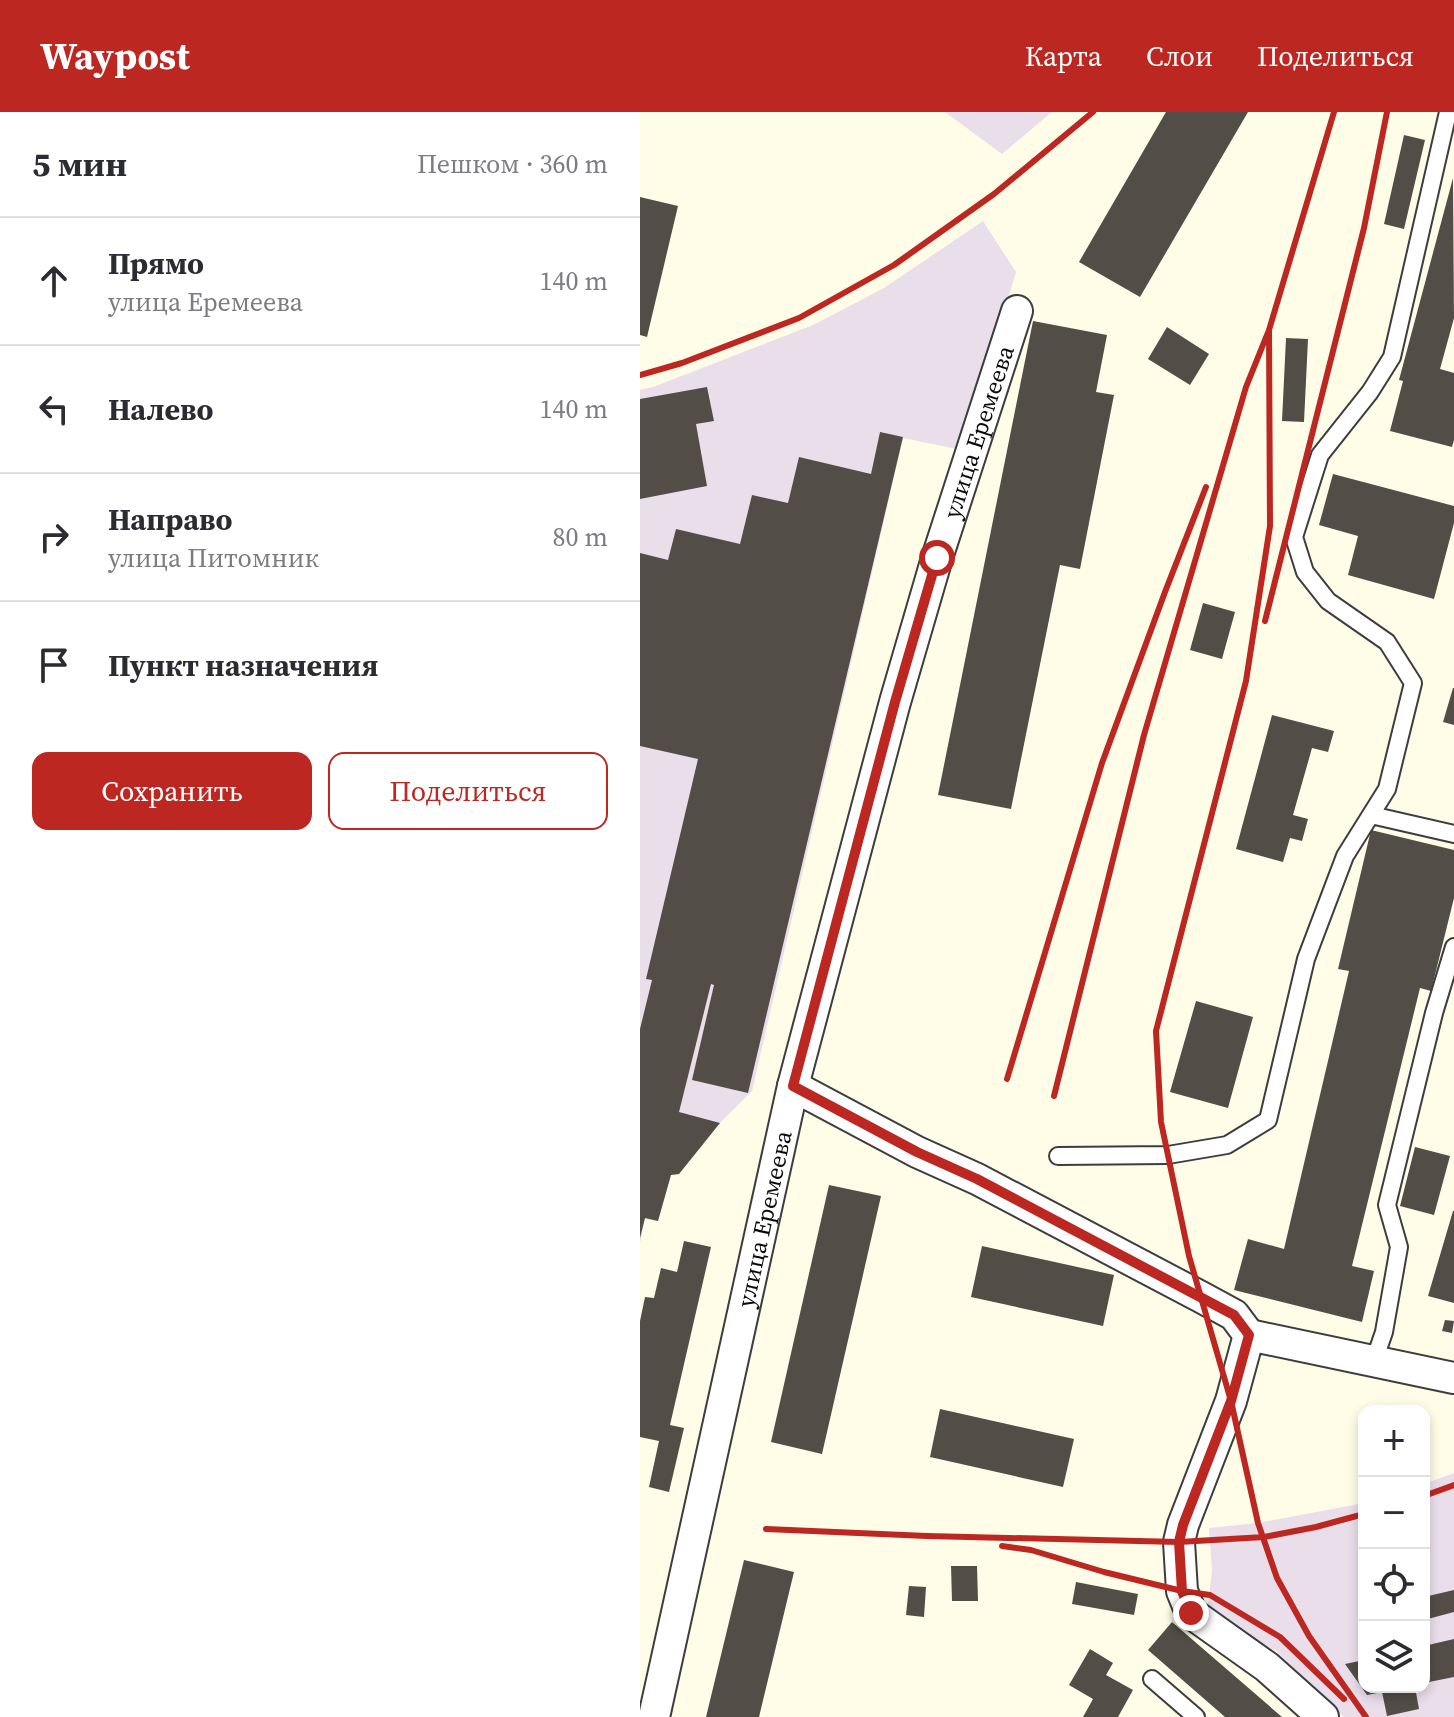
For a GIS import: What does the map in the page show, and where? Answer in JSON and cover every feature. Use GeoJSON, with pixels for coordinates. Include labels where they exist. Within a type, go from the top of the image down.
{"type":"FeatureCollection","features":[{"type":"Feature","properties":{"kind":"street","name":"улица Еремеева"},"geometry":{"type":"LineString","coordinates":[[654,1717],[793,1086],[895,702],[937,558],[1017,311]]}},
{"type":"Feature","properties":{"kind":"street"},"geometry":{"type":"LineString","coordinates":[[793,1086],[1167,1278],[1234,1315],[1249,1335],[1454,1378]]}},
{"type":"Feature","properties":{"kind":"street"},"geometry":{"type":"LineString","coordinates":[[1249,1335],[1231,1401],[1183,1525],[1179,1542],[1182,1591],[1191,1613],[1267,1667],[1323,1717]]}},
{"type":"Feature","properties":{"kind":"lane"},"geometry":{"type":"LineString","coordinates":[[1058,1156],[1168,1155],[1227,1145],[1268,1120],[1306,959],[1345,856],[1387,789],[1413,683],[1387,642],[1328,601],[1305,572],[1294,537],[1320,455],[1370,392],[1392,357],[1448,112]]}},
{"type":"Feature","properties":{"kind":"lane"},"geometry":{"type":"LineString","coordinates":[[1371,815],[1454,834]]}},
{"type":"Feature","properties":{"kind":"lane"},"geometry":{"type":"LineString","coordinates":[[1374,1361],[1384,1332],[1399,1247],[1387,1205],[1434,1013],[1454,947]]}},
{"type":"Feature","properties":{"kind":"lane"},"geometry":{"type":"LineString","coordinates":[[1152,1679],[1196,1717]]}},
{"type":"Feature","properties":{"kind":"shaded area"},"geometry":{"type":"Polygon","coordinates":[[[945,112],[1052,112],[1002,154],[945,112]]]}},
{"type":"Feature","properties":{"kind":"shaded area"},"geometry":{"type":"Polygon","coordinates":[[[983,221],[1016,272],[962,450],[903,438],[752,1091],[720,1123],[679,1174],[671,1175],[658,1221],[645,1219],[640,1243],[640,390],[813,325],[884,288],[983,221]]]}},
{"type":"Feature","properties":{"kind":"shaded area"},"geometry":{"type":"Polygon","coordinates":[[[1454,1473],[1454,1717],[1344,1717],[1276,1651],[1207,1613],[1212,1571],[1209,1528],[1258,1523],[1358,1504],[1358,1693],[1430,1693],[1430,1482],[1454,1473]]]}},
{"type":"Feature","properties":{"kind":"building"},"geometry":{"type":"Polygon","coordinates":[[[1166,112],[1248,112],[1140,297],[1079,262],[1166,112]]]}},
{"type":"Feature","properties":{"kind":"building"},"geometry":{"type":"Polygon","coordinates":[[[1404,135],[1425,140],[1404,229],[1384,224],[1404,135]]]}},
{"type":"Feature","properties":{"kind":"building"},"geometry":{"type":"Polygon","coordinates":[[[1453,178],[1454,318],[1440,369],[1454,373],[1452,447],[1390,431],[1403,381],[1399,380],[1453,178]]]}},
{"type":"Feature","properties":{"kind":"building"},"geometry":{"type":"Polygon","coordinates":[[[640,197],[678,206],[647,337],[640,335],[640,197]]]}},
{"type":"Feature","properties":{"kind":"building"},"geometry":{"type":"Polygon","coordinates":[[[1033,321],[1107,335],[1096,392],[1114,395],[1080,569],[1060,565],[1011,809],[938,795],[1033,321]]]}},
{"type":"Feature","properties":{"kind":"building"},"geometry":{"type":"Polygon","coordinates":[[[1167,327],[1209,354],[1190,385],[1148,359],[1167,327]]]}},
{"type":"Feature","properties":{"kind":"building"},"geometry":{"type":"Polygon","coordinates":[[[1286,338],[1308,339],[1304,422],[1282,421],[1286,338]]]}},
{"type":"Feature","properties":{"kind":"building"},"geometry":{"type":"Polygon","coordinates":[[[707,387],[714,421],[696,424],[707,486],[640,499],[640,399],[707,387]]]}},
{"type":"Feature","properties":{"kind":"building"},"geometry":{"type":"Polygon","coordinates":[[[880,432],[903,437],[748,1093],[692,1080],[714,985],[711,984],[679,1112],[720,1123],[679,1174],[671,1175],[658,1221],[645,1218],[640,1238],[640,1029],[652,980],[646,979],[698,759],[640,746],[640,553],[668,560],[676,529],[740,544],[752,495],[788,503],[799,457],[871,474],[880,432]]]}},
{"type":"Feature","properties":{"kind":"building"},"geometry":{"type":"Polygon","coordinates":[[[1333,474],[1454,506],[1454,523],[1434,599],[1348,575],[1358,536],[1319,525],[1333,474]]]}},
{"type":"Feature","properties":{"kind":"building"},"geometry":{"type":"Polygon","coordinates":[[[1203,603],[1235,612],[1222,659],[1190,650],[1203,603]]]}},
{"type":"Feature","properties":{"kind":"building"},"geometry":{"type":"Polygon","coordinates":[[[1454,688],[1454,725],[1443,722],[1454,688]]]}},
{"type":"Feature","properties":{"kind":"building"},"geometry":{"type":"Polygon","coordinates":[[[1272,715],[1334,731],[1328,752],[1312,748],[1293,815],[1308,819],[1302,841],[1290,838],[1283,862],[1236,849],[1272,715]]]}},
{"type":"Feature","properties":{"kind":"building"},"geometry":{"type":"Polygon","coordinates":[[[1371,830],[1454,850],[1454,898],[1431,991],[1420,988],[1352,1266],[1374,1271],[1362,1322],[1234,1290],[1248,1239],[1284,1249],[1349,971],[1338,969],[1371,830]]]}},
{"type":"Feature","properties":{"kind":"building"},"geometry":{"type":"Polygon","coordinates":[[[1196,1001],[1253,1017],[1228,1108],[1170,1092],[1196,1001]]]}},
{"type":"Feature","properties":{"kind":"building"},"geometry":{"type":"Polygon","coordinates":[[[1415,1147],[1450,1156],[1434,1215],[1400,1206],[1415,1147]]]}},
{"type":"Feature","properties":{"kind":"building"},"geometry":{"type":"Polygon","coordinates":[[[829,1185],[881,1196],[822,1454],[771,1442],[829,1185]]]}},
{"type":"Feature","properties":{"kind":"building"},"geometry":{"type":"Polygon","coordinates":[[[1454,1211],[1454,1303],[1428,1296],[1454,1211]]]}},
{"type":"Feature","properties":{"kind":"building"},"geometry":{"type":"Polygon","coordinates":[[[684,1241],[711,1247],[670,1425],[684,1428],[669,1492],[649,1487],[659,1441],[640,1437],[640,1321],[645,1297],[654,1298],[661,1268],[677,1272],[684,1241]]]}},
{"type":"Feature","properties":{"kind":"building"},"geometry":{"type":"Polygon","coordinates":[[[982,1246],[1114,1275],[1103,1326],[971,1297],[982,1246]]]}},
{"type":"Feature","properties":{"kind":"building"},"geometry":{"type":"Polygon","coordinates":[[[1445,1320],[1454,1321],[1452,1333],[1442,1331],[1445,1320]]]}},
{"type":"Feature","properties":{"kind":"building"},"geometry":{"type":"Polygon","coordinates":[[[940,1409],[1074,1439],[1063,1487],[930,1457],[940,1409]]]}},
{"type":"Feature","properties":{"kind":"building"},"geometry":{"type":"Polygon","coordinates":[[[744,1560],[794,1572],[759,1717],[706,1717],[744,1560]]]}},
{"type":"Feature","properties":{"kind":"building"},"geometry":{"type":"Polygon","coordinates":[[[951,1566],[977,1566],[978,1601],[952,1601],[951,1566]]]}},
{"type":"Feature","properties":{"kind":"building"},"geometry":{"type":"Polygon","coordinates":[[[1076,1582],[1138,1594],[1134,1615],[1072,1604],[1076,1582]]]}},
{"type":"Feature","properties":{"kind":"building"},"geometry":{"type":"Polygon","coordinates":[[[909,1586],[926,1587],[924,1617],[906,1615],[909,1586]]]}},
{"type":"Feature","properties":{"kind":"building"},"geometry":{"type":"Polygon","coordinates":[[[1454,1590],[1454,1612],[1430,1618],[1430,1596],[1454,1590]]]}},
{"type":"Feature","properties":{"kind":"building"},"geometry":{"type":"Polygon","coordinates":[[[1172,1622],[1282,1717],[1225,1717],[1148,1650],[1172,1622]]]}},
{"type":"Feature","properties":{"kind":"building"},"geometry":{"type":"Polygon","coordinates":[[[1454,1639],[1454,1677],[1430,1682],[1430,1645],[1454,1639]]]}},
{"type":"Feature","properties":{"kind":"building"},"geometry":{"type":"Polygon","coordinates":[[[1090,1649],[1113,1663],[1106,1675],[1133,1690],[1118,1717],[1083,1717],[1093,1699],[1069,1685],[1090,1649]]]}},
{"type":"Feature","properties":{"kind":"building"},"geometry":{"type":"Polygon","coordinates":[[[1358,1661],[1358,1682],[1345,1664],[1358,1661]]]}},
{"type":"Feature","properties":{"kind":"building"},"geometry":{"type":"Polygon","coordinates":[[[1382,1693],[1416,1693],[1419,1709],[1387,1716],[1382,1693]]]}},
{"type":"Feature","properties":{"kind":"railway"},"geometry":{"type":"LineString","coordinates":[[640,375],[682,363],[799,318],[894,265],[994,194],[1093,112]]}},
{"type":"Feature","properties":{"kind":"railway"},"geometry":{"type":"LineString","coordinates":[[1054,1096],[1144,735],[1246,387],[1269,330],[1334,112]]}},
{"type":"Feature","properties":{"kind":"railway"},"geometry":{"type":"LineString","coordinates":[[1265,621],[1364,228],[1387,112]]}},
{"type":"Feature","properties":{"kind":"railway"},"geometry":{"type":"LineString","coordinates":[[1269,330],[1270,526],[1246,681],[1156,1031],[1161,1122],[1189,1256],[1231,1401],[1258,1523],[1277,1578],[1309,1636],[1366,1717]]}},
{"type":"Feature","properties":{"kind":"railway"},"geometry":{"type":"LineString","coordinates":[[1007,1079],[1102,763],[1206,487]]}},
{"type":"Feature","properties":{"kind":"railway"},"geometry":{"type":"LineString","coordinates":[[1430,1494],[1454,1485]]}},
{"type":"Feature","properties":{"kind":"railway"},"geometry":{"type":"LineString","coordinates":[[766,1529],[1179,1542],[1264,1537],[1358,1516]]}},
{"type":"Feature","properties":{"kind":"railway"},"geometry":{"type":"LineString","coordinates":[[1002,1546],[1031,1550],[1104,1572],[1210,1595],[1280,1637],[1344,1699]]}},
{"type":"Feature","properties":{"kind":"route"},"geometry":{"type":"LineString","coordinates":[[937,558],[895,702],[793,1086],[1234,1315],[1249,1335],[1231,1401],[1179,1542],[1182,1591],[1191,1613]]}}]}
